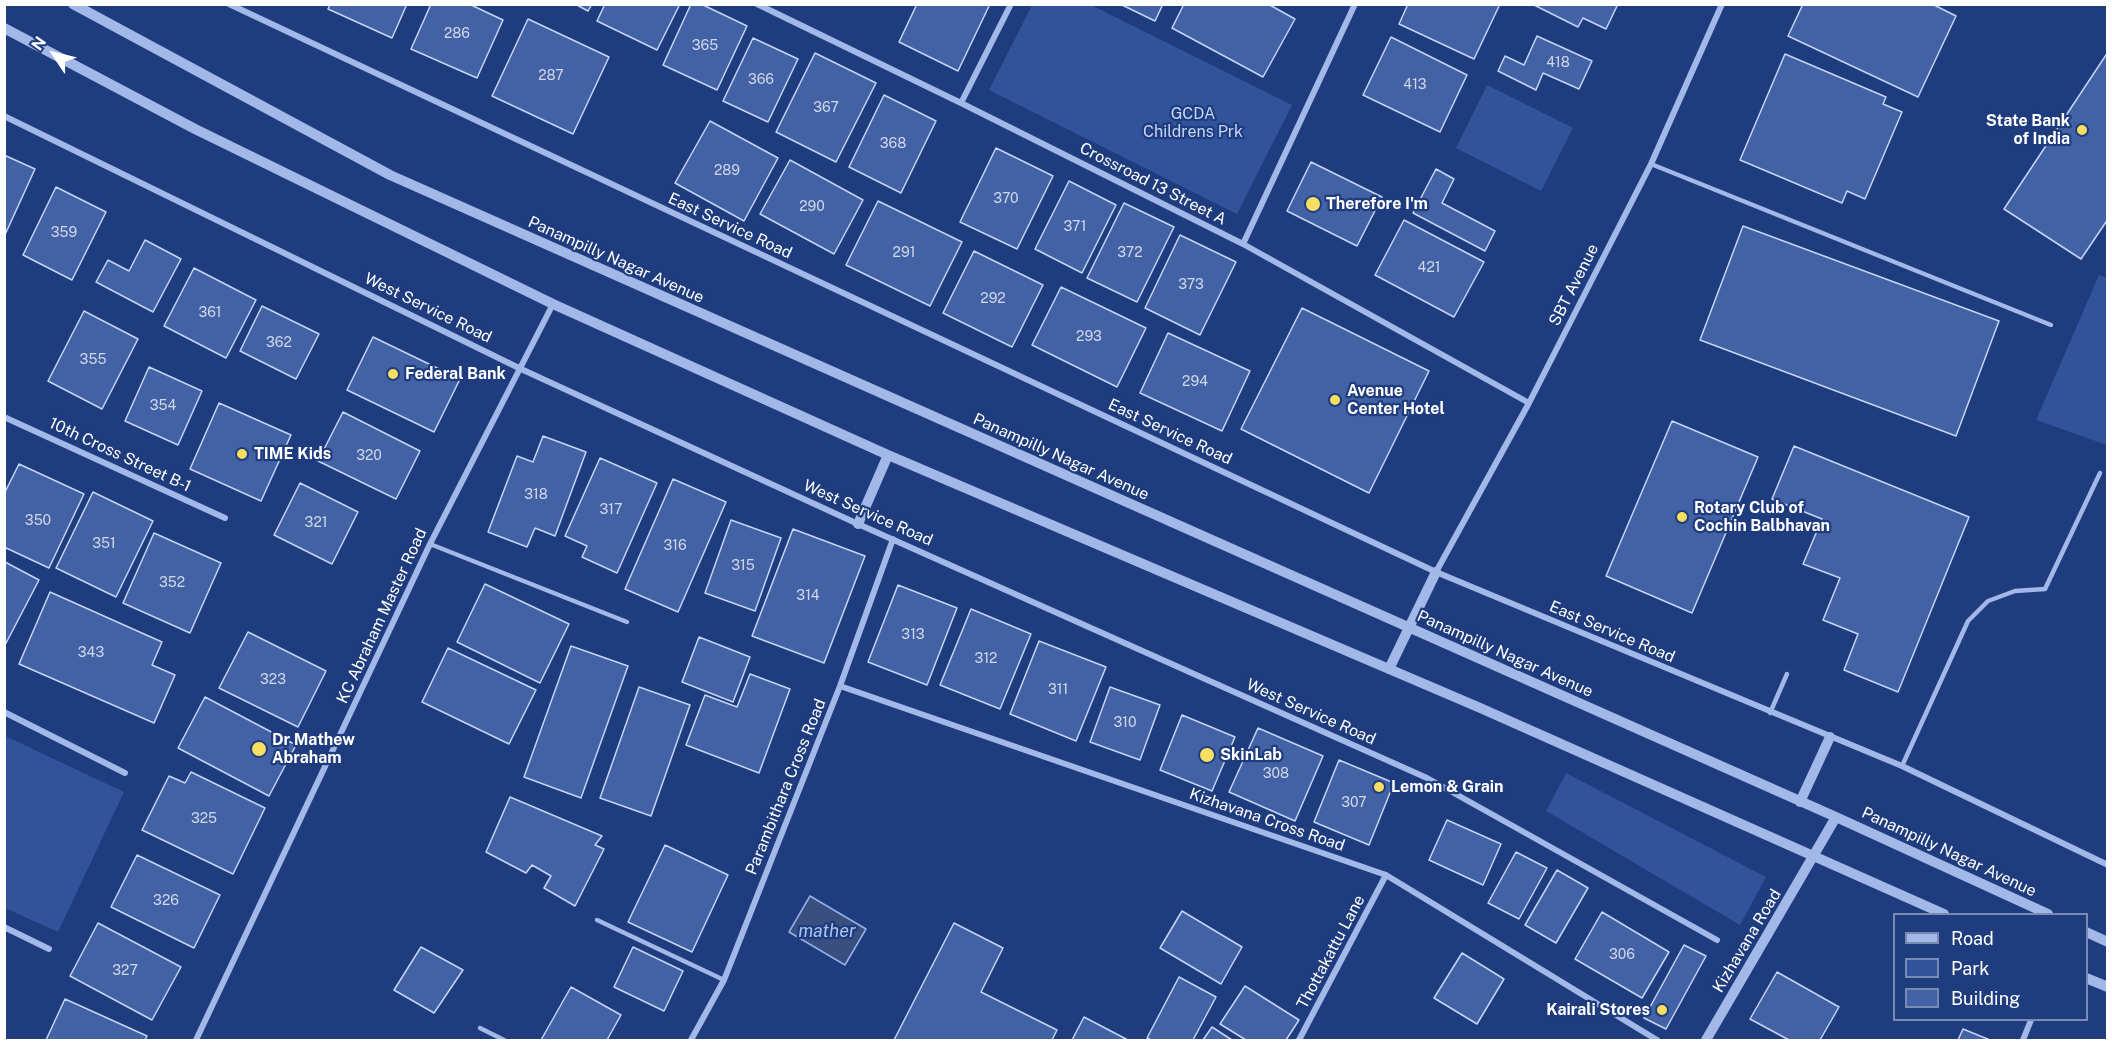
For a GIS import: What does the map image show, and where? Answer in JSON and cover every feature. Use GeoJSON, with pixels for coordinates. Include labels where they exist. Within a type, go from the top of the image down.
{"type":"FeatureCollection","features":[{"type":"Feature","properties":{"kind":"street","name":"Panampilly Nagar Avenue"},"geometry":{"type":"LineString","coordinates":[[73,4],[390,175],[1836,817],[2044,913]]}},
{"type":"Feature","properties":{"kind":"street","name":"East Service Road"},"geometry":{"type":"LineString","coordinates":[[229,4],[1436,572],[1770,713],[1902,766],[2108,865]]}},
{"type":"Feature","properties":{"kind":"street","name":"Crossroad 13 Street A"},"geometry":{"type":"LineString","coordinates":[[758,4],[1243,244],[1529,403]]}},
{"type":"Feature","properties":{"kind":"street"},"geometry":{"type":"LineString","coordinates":[[961,103],[1011,4]]}},
{"type":"Feature","properties":{"kind":"street"},"geometry":{"type":"LineString","coordinates":[[1243,244],[1355,4]]}},
{"type":"Feature","properties":{"kind":"street","name":"SBT Avenue"},"geometry":{"type":"LineString","coordinates":[[1436,572],[1529,403],[1651,164],[1722,4]]}},
{"type":"Feature","properties":{"kind":"street"},"geometry":{"type":"LineString","coordinates":[[4,28],[195,129],[553,304],[888,455],[1389,669],[1940,913]]}},
{"type":"Feature","properties":{"kind":"street","name":"West Service Road"},"geometry":{"type":"LineString","coordinates":[[4,116],[521,369],[858,524],[1427,778],[1717,940]]}},
{"type":"Feature","properties":{"kind":"street","name":"KC Abraham Master Road"},"geometry":{"type":"LineString","coordinates":[[196,1041],[430,544],[553,304]]}},
{"type":"Feature","properties":{"kind":"street","name":"10th Cross Street B-1"},"geometry":{"type":"LineString","coordinates":[[4,417],[225,518]]}},
{"type":"Feature","properties":{"kind":"street"},"geometry":{"type":"LineString","coordinates":[[858,524],[888,455]]}},
{"type":"Feature","properties":{"kind":"street","name":"Parambithara Cross Road"},"geometry":{"type":"LineString","coordinates":[[691,1041],[724,980],[840,686],[893,538]]}},
{"type":"Feature","properties":{"kind":"street"},"geometry":{"type":"LineString","coordinates":[[1389,669],[1436,572]]}},
{"type":"Feature","properties":{"kind":"street","name":"Kizhavana Cross Road"},"geometry":{"type":"LineString","coordinates":[[840,686],[1386,875],[1657,1041]]}},
{"type":"Feature","properties":{"kind":"street"},"geometry":{"type":"LineString","coordinates":[[4,712],[124,773]]}},
{"type":"Feature","properties":{"kind":"street"},"geometry":{"type":"LineString","coordinates":[[1800,802],[1830,737]]}},
{"type":"Feature","properties":{"kind":"street","name":"Kizhavana Road"},"geometry":{"type":"LineString","coordinates":[[1706,1041],[1836,817]]}},
{"type":"Feature","properties":{"kind":"street","name":"Thottakattu Lane"},"geometry":{"type":"LineString","coordinates":[[1299,1041],[1386,875]]}},
{"type":"Feature","properties":{"kind":"street"},"geometry":{"type":"LineString","coordinates":[[5,929],[49,949]]}},
{"type":"Feature","properties":{"kind":"street"},"geometry":{"type":"LineString","coordinates":[[2088,933],[2108,942]]}},
{"type":"Feature","properties":{"kind":"street"},"geometry":{"type":"LineString","coordinates":[[2088,979],[2108,987]]}},
{"type":"Feature","properties":{"kind":"street"},"geometry":{"type":"LineString","coordinates":[[2023,1041],[2031,1021]]}},
{"type":"Feature","properties":{"kind":"lane"},"geometry":{"type":"LineString","coordinates":[[1651,164],[2051,325]]}},
{"type":"Feature","properties":{"kind":"lane"},"geometry":{"type":"LineString","coordinates":[[1902,766],[1968,621],[1988,601],[2015,591],[2045,589],[2100,473]]}},
{"type":"Feature","properties":{"kind":"lane"},"geometry":{"type":"LineString","coordinates":[[430,544],[627,622]]}},
{"type":"Feature","properties":{"kind":"lane"},"geometry":{"type":"LineString","coordinates":[[1770,713],[1787,674]]}},
{"type":"Feature","properties":{"kind":"lane"},"geometry":{"type":"LineString","coordinates":[[597,920],[724,980]]}},
{"type":"Feature","properties":{"kind":"lane"},"geometry":{"type":"LineString","coordinates":[[480,1028],[504,1041]]}},
{"type":"Feature","properties":{"kind":"green space","name":"GCDA Childrens Prk"},"geometry":{"type":"Polygon","coordinates":[[[1032,5],[1091,5],[1292,105],[1237,214],[989,90],[1032,5]]]}},
{"type":"Feature","properties":{"kind":"green space"},"geometry":{"type":"Polygon","coordinates":[[[1487,85],[1573,128],[1541,191],[1456,148],[1487,85]]]}},
{"type":"Feature","properties":{"kind":"green space"},"geometry":{"type":"Polygon","coordinates":[[[2099,275],[2107,278],[2107,445],[2036,420],[2099,275]]]}},
{"type":"Feature","properties":{"kind":"green space"},"geometry":{"type":"Polygon","coordinates":[[[5,736],[124,792],[58,932],[5,908],[5,736]]]}},
{"type":"Feature","properties":{"kind":"green space"},"geometry":{"type":"Polygon","coordinates":[[[1566,773],[1766,877],[1740,925],[1546,811],[1566,773]]]}},
{"type":"Feature","properties":{"kind":"water","name":"mather"},"geometry":{"type":"Polygon","coordinates":[[[810,896],[866,929],[845,965],[789,932],[810,896]]]}},
{"type":"Feature","properties":{"kind":"building"},"geometry":{"type":"Polygon","coordinates":[[[330,4],[407,4],[392,38],[328,9],[330,4]]]}},
{"type":"Feature","properties":{"kind":"building"},"geometry":{"type":"Polygon","coordinates":[[[431,4],[469,4],[503,20],[477,78],[411,49],[431,4]]]}},
{"type":"Feature","properties":{"kind":"building"},"geometry":{"type":"Polygon","coordinates":[[[575,4],[592,4],[588,11],[575,4]]]}},
{"type":"Feature","properties":{"kind":"building"},"geometry":{"type":"Polygon","coordinates":[[[605,4],[680,4],[657,50],[597,21],[605,4]]]}},
{"type":"Feature","properties":{"kind":"building"},"geometry":{"type":"Polygon","coordinates":[[[691,4],[701,4],[747,26],[717,90],[663,65],[691,4]]]}},
{"type":"Feature","properties":{"kind":"building"},"geometry":{"type":"Polygon","coordinates":[[[917,4],[990,4],[958,71],[899,42],[917,4]]]}},
{"type":"Feature","properties":{"kind":"building"},"geometry":{"type":"Polygon","coordinates":[[[1120,4],[1163,4],[1155,21],[1120,4]]]}},
{"type":"Feature","properties":{"kind":"building"},"geometry":{"type":"Polygon","coordinates":[[[1184,4],[1268,4],[1295,19],[1263,77],[1172,28],[1184,4]]]}},
{"type":"Feature","properties":{"kind":"building"},"geometry":{"type":"Polygon","coordinates":[[[1408,4],[1500,4],[1474,59],[1399,24],[1408,4]]]}},
{"type":"Feature","properties":{"kind":"building"},"geometry":{"type":"Polygon","coordinates":[[[1532,4],[1618,4],[1606,29],[1583,18],[1578,27],[1532,4]]]}},
{"type":"Feature","properties":{"kind":"building"},"geometry":{"type":"Polygon","coordinates":[[[1803,4],[1932,4],[1956,16],[1918,97],[1788,36],[1803,4]]]}},
{"type":"Feature","properties":{"kind":"building"},"geometry":{"type":"Polygon","coordinates":[[[528,19],[609,57],[573,134],[492,96],[528,19]]]}},
{"type":"Feature","properties":{"kind":"building"},"geometry":{"type":"Polygon","coordinates":[[[1537,36],[1592,61],[1579,89],[1543,73],[1536,90],[1498,71],[1505,56],[1524,65],[1537,36]]]}},
{"type":"Feature","properties":{"kind":"building"},"geometry":{"type":"Polygon","coordinates":[[[1391,37],[1467,75],[1440,132],[1363,95],[1391,37]]]}},
{"type":"Feature","properties":{"kind":"building"},"geometry":{"type":"Polygon","coordinates":[[[753,38],[798,59],[768,122],[723,101],[753,38]]]}},
{"type":"Feature","properties":{"kind":"building","name":"State Bank of India"},"geometry":{"type":"Polygon","coordinates":[[[2108,52],[2108,219],[2081,259],[2004,209],[2108,52]]]}},
{"type":"Feature","properties":{"kind":"building"},"geometry":{"type":"Polygon","coordinates":[[[815,53],[876,83],[836,162],[776,132],[815,53]]]}},
{"type":"Feature","properties":{"kind":"building"},"geometry":{"type":"Polygon","coordinates":[[[1785,54],[1886,97],[1883,104],[1902,112],[1865,199],[1847,191],[1842,203],[1740,160],[1785,54]]]}},
{"type":"Feature","properties":{"kind":"building"},"geometry":{"type":"Polygon","coordinates":[[[884,95],[936,121],[901,193],[849,167],[884,95]]]}},
{"type":"Feature","properties":{"kind":"building"},"geometry":{"type":"Polygon","coordinates":[[[710,121],[778,158],[744,221],[675,183],[710,121]]]}},
{"type":"Feature","properties":{"kind":"building"},"geometry":{"type":"Polygon","coordinates":[[[996,148],[1053,176],[1017,249],[960,222],[996,148]]]}},
{"type":"Feature","properties":{"kind":"building"},"geometry":{"type":"Polygon","coordinates":[[[4,155],[35,169],[4,237],[4,155]]]}},
{"type":"Feature","properties":{"kind":"building"},"geometry":{"type":"Polygon","coordinates":[[[790,160],[863,200],[834,254],[760,214],[790,160]]]}},
{"type":"Feature","properties":{"kind":"building"},"geometry":{"type":"Polygon","coordinates":[[[1311,162],[1382,197],[1357,246],[1287,211],[1311,162]]]}},
{"type":"Feature","properties":{"kind":"building"},"geometry":{"type":"Polygon","coordinates":[[[1436,169],[1454,179],[1442,203],[1495,231],[1485,251],[1413,213],[1436,169]]]}},
{"type":"Feature","properties":{"kind":"building"},"geometry":{"type":"Polygon","coordinates":[[[1069,181],[1116,205],[1082,273],[1035,249],[1069,181]]]}},
{"type":"Feature","properties":{"kind":"building"},"geometry":{"type":"Polygon","coordinates":[[[56,187],[106,212],[72,280],[23,255],[56,187]]]}},
{"type":"Feature","properties":{"kind":"building"},"geometry":{"type":"Polygon","coordinates":[[[878,201],[962,242],[930,306],[846,265],[878,201]]]}},
{"type":"Feature","properties":{"kind":"building"},"geometry":{"type":"Polygon","coordinates":[[[1124,203],[1174,227],[1137,302],[1087,278],[1124,203]]]}},
{"type":"Feature","properties":{"kind":"building"},"geometry":{"type":"Polygon","coordinates":[[[1404,220],[1484,262],[1454,317],[1375,275],[1404,220]]]}},
{"type":"Feature","properties":{"kind":"building"},"geometry":{"type":"Polygon","coordinates":[[[1743,226],[1999,321],[1956,436],[1700,340],[1743,226]]]}},
{"type":"Feature","properties":{"kind":"building"},"geometry":{"type":"Polygon","coordinates":[[[1180,235],[1236,262],[1200,335],[1145,308],[1180,235]]]}},
{"type":"Feature","properties":{"kind":"building"},"geometry":{"type":"Polygon","coordinates":[[[145,240],[181,259],[153,312],[96,282],[108,260],[129,271],[145,240]]]}},
{"type":"Feature","properties":{"kind":"building"},"geometry":{"type":"Polygon","coordinates":[[[974,251],[1043,285],[1012,347],[943,313],[974,251]]]}},
{"type":"Feature","properties":{"kind":"building"},"geometry":{"type":"Polygon","coordinates":[[[194,268],[256,300],[226,358],[164,326],[194,268]]]}},
{"type":"Feature","properties":{"kind":"building"},"geometry":{"type":"Polygon","coordinates":[[[1061,287],[1146,328],[1117,387],[1032,345],[1061,287]]]}},
{"type":"Feature","properties":{"kind":"building"},"geometry":{"type":"Polygon","coordinates":[[[262,306],[319,334],[296,379],[240,351],[262,306]]]}},
{"type":"Feature","properties":{"kind":"building","name":"Avenue Center Hotel"},"geometry":{"type":"Polygon","coordinates":[[[1302,308],[1429,371],[1369,493],[1241,429],[1302,308]]]}},
{"type":"Feature","properties":{"kind":"building"},"geometry":{"type":"Polygon","coordinates":[[[84,311],[138,339],[102,409],[48,381],[84,311]]]}},
{"type":"Feature","properties":{"kind":"building"},"geometry":{"type":"Polygon","coordinates":[[[1168,333],[1250,371],[1222,431],[1140,393],[1168,333]]]}},
{"type":"Feature","properties":{"kind":"building"},"geometry":{"type":"Polygon","coordinates":[[[373,337],[460,379],[434,432],[347,390],[373,337]]]}},
{"type":"Feature","properties":{"kind":"building"},"geometry":{"type":"Polygon","coordinates":[[[149,367],[202,391],[178,445],[125,421],[149,367]]]}},
{"type":"Feature","properties":{"kind":"building"},"geometry":{"type":"Polygon","coordinates":[[[219,403],[291,435],[261,501],[190,469],[219,403]]]}},
{"type":"Feature","properties":{"kind":"building"},"geometry":{"type":"Polygon","coordinates":[[[343,412],[420,451],[396,499],[318,461],[343,412]]]}},
{"type":"Feature","properties":{"kind":"building","name":"Rotary Club of Cochin Balbhavan"},"geometry":{"type":"Polygon","coordinates":[[[1672,421],[1758,457],[1692,613],[1606,576],[1672,421]]]}},
{"type":"Feature","properties":{"kind":"building"},"geometry":{"type":"Polygon","coordinates":[[[543,436],[586,452],[555,536],[535,528],[527,547],[488,532],[517,456],[533,462],[543,436]]]}},
{"type":"Feature","properties":{"kind":"building"},"geometry":{"type":"Polygon","coordinates":[[[1794,446],[1969,517],[1898,692],[1844,670],[1858,634],[1823,620],[1840,578],[1803,564],[1822,519],[1772,499],[1794,446]]]}},
{"type":"Feature","properties":{"kind":"building"},"geometry":{"type":"Polygon","coordinates":[[[600,458],[657,483],[617,573],[582,557],[587,546],[565,536],[600,458]]]}},
{"type":"Feature","properties":{"kind":"building"},"geometry":{"type":"Polygon","coordinates":[[[19,464],[84,494],[49,568],[4,547],[4,494],[19,464]]]}},
{"type":"Feature","properties":{"kind":"building"},"geometry":{"type":"Polygon","coordinates":[[[673,479],[726,502],[678,612],[625,589],[673,479]]]}},
{"type":"Feature","properties":{"kind":"building"},"geometry":{"type":"Polygon","coordinates":[[[300,483],[358,512],[332,564],[274,535],[300,483]]]}},
{"type":"Feature","properties":{"kind":"building"},"geometry":{"type":"Polygon","coordinates":[[[93,492],[153,521],[116,597],[56,568],[93,492]]]}},
{"type":"Feature","properties":{"kind":"building"},"geometry":{"type":"Polygon","coordinates":[[[731,520],[781,538],[755,611],[705,593],[731,520]]]}},
{"type":"Feature","properties":{"kind":"building"},"geometry":{"type":"Polygon","coordinates":[[[793,529],[865,556],[824,663],[752,636],[793,529]]]}},
{"type":"Feature","properties":{"kind":"building"},"geometry":{"type":"Polygon","coordinates":[[[154,533],[221,563],[190,633],[123,603],[154,533]]]}},
{"type":"Feature","properties":{"kind":"building"},"geometry":{"type":"Polygon","coordinates":[[[4,563],[39,580],[4,647],[4,563]]]}},
{"type":"Feature","properties":{"kind":"building"},"geometry":{"type":"Polygon","coordinates":[[[485,584],[569,624],[540,683],[457,642],[485,584]]]}},
{"type":"Feature","properties":{"kind":"building"},"geometry":{"type":"Polygon","coordinates":[[[898,585],[957,608],[927,685],[868,662],[898,585]]]}},
{"type":"Feature","properties":{"kind":"building"},"geometry":{"type":"Polygon","coordinates":[[[50,592],[162,642],[152,665],[175,675],[154,723],[19,664],[50,592]]]}},
{"type":"Feature","properties":{"kind":"building"},"geometry":{"type":"Polygon","coordinates":[[[971,609],[1031,634],[1000,709],[940,685],[971,609]]]}},
{"type":"Feature","properties":{"kind":"building"},"geometry":{"type":"Polygon","coordinates":[[[248,632],[326,671],[298,727],[219,688],[248,632]]]}},
{"type":"Feature","properties":{"kind":"building"},"geometry":{"type":"Polygon","coordinates":[[[699,637],[750,657],[733,702],[682,682],[699,637]]]}},
{"type":"Feature","properties":{"kind":"building"},"geometry":{"type":"Polygon","coordinates":[[[1039,641],[1106,667],[1076,741],[1010,714],[1039,641]]]}},
{"type":"Feature","properties":{"kind":"building"},"geometry":{"type":"Polygon","coordinates":[[[571,646],[628,666],[581,798],[524,777],[571,646]]]}},
{"type":"Feature","properties":{"kind":"building"},"geometry":{"type":"Polygon","coordinates":[[[448,648],[536,690],[509,744],[422,702],[448,648]]]}},
{"type":"Feature","properties":{"kind":"building"},"geometry":{"type":"Polygon","coordinates":[[[750,674],[790,689],[759,773],[686,745],[705,695],[737,707],[750,674]]]}},
{"type":"Feature","properties":{"kind":"building"},"geometry":{"type":"Polygon","coordinates":[[[639,687],[690,705],[651,816],[600,798],[639,687]]]}},
{"type":"Feature","properties":{"kind":"building"},"geometry":{"type":"Polygon","coordinates":[[[1110,687],[1160,705],[1140,760],[1090,742],[1110,687]]]}},
{"type":"Feature","properties":{"kind":"building"},"geometry":{"type":"Polygon","coordinates":[[[205,697],[296,745],[269,796],[178,748],[205,697]]]}},
{"type":"Feature","properties":{"kind":"building"},"geometry":{"type":"Polygon","coordinates":[[[1182,715],[1235,737],[1212,791],[1160,770],[1182,715]]]}},
{"type":"Feature","properties":{"kind":"building"},"geometry":{"type":"Polygon","coordinates":[[[1258,728],[1323,756],[1295,821],[1229,792],[1258,728]]]}},
{"type":"Feature","properties":{"kind":"building"},"geometry":{"type":"Polygon","coordinates":[[[1339,760],[1394,783],[1369,845],[1314,822],[1339,760]]]}},
{"type":"Feature","properties":{"kind":"building"},"geometry":{"type":"Polygon","coordinates":[[[191,772],[265,808],[233,874],[142,830],[169,776],[185,783],[191,772]]]}},
{"type":"Feature","properties":{"kind":"building"},"geometry":{"type":"Polygon","coordinates":[[[510,797],[602,836],[595,845],[604,849],[575,906],[544,888],[551,876],[532,865],[526,873],[486,852],[510,797]]]}},
{"type":"Feature","properties":{"kind":"building"},"geometry":{"type":"Polygon","coordinates":[[[1447,820],[1501,844],[1483,885],[1429,860],[1447,820]]]}},
{"type":"Feature","properties":{"kind":"building"},"geometry":{"type":"Polygon","coordinates":[[[665,845],[728,875],[692,952],[628,922],[665,845]]]}},
{"type":"Feature","properties":{"kind":"building"},"geometry":{"type":"Polygon","coordinates":[[[1516,852],[1547,868],[1519,919],[1488,903],[1516,852]]]}},
{"type":"Feature","properties":{"kind":"building"},"geometry":{"type":"Polygon","coordinates":[[[137,855],[220,895],[194,948],[111,907],[137,855]]]}},
{"type":"Feature","properties":{"kind":"building"},"geometry":{"type":"Polygon","coordinates":[[[1557,870],[1588,888],[1556,943],[1525,925],[1557,870]]]}},
{"type":"Feature","properties":{"kind":"building"},"geometry":{"type":"Polygon","coordinates":[[[1182,911],[1242,947],[1221,984],[1160,948],[1182,911]]]}},
{"type":"Feature","properties":{"kind":"building"},"geometry":{"type":"Polygon","coordinates":[[[1602,912],[1669,952],[1642,998],[1575,959],[1602,912]]]}},
{"type":"Feature","properties":{"kind":"building"},"geometry":{"type":"Polygon","coordinates":[[[98,923],[181,967],[152,1020],[70,976],[98,923]]]}},
{"type":"Feature","properties":{"kind":"building"},"geometry":{"type":"Polygon","coordinates":[[[954,923],[1003,948],[981,992],[1057,1030],[1052,1040],[894,1040],[954,923]]]}},
{"type":"Feature","properties":{"kind":"building"},"geometry":{"type":"Polygon","coordinates":[[[1684,945],[1706,956],[1666,1029],[1644,1018],[1684,945]]]}},
{"type":"Feature","properties":{"kind":"building"},"geometry":{"type":"Polygon","coordinates":[[[421,947],[463,970],[434,1013],[394,990],[421,947]]]}},
{"type":"Feature","properties":{"kind":"building"},"geometry":{"type":"Polygon","coordinates":[[[633,947],[683,971],[664,1011],[614,987],[633,947]]]}},
{"type":"Feature","properties":{"kind":"building"},"geometry":{"type":"Polygon","coordinates":[[[1462,953],[1504,979],[1477,1024],[1434,998],[1462,953]]]}},
{"type":"Feature","properties":{"kind":"building"},"geometry":{"type":"Polygon","coordinates":[[[1777,972],[1839,1007],[1820,1040],[1789,1040],[1750,1019],[1777,972]]]}},
{"type":"Feature","properties":{"kind":"building"},"geometry":{"type":"Polygon","coordinates":[[[1179,977],[1216,997],[1193,1040],[1151,1040],[1147,1038],[1179,977]]]}},
{"type":"Feature","properties":{"kind":"building"},"geometry":{"type":"Polygon","coordinates":[[[1245,986],[1299,1020],[1286,1040],[1246,1040],[1220,1024],[1245,986]]]}},
{"type":"Feature","properties":{"kind":"building"},"geometry":{"type":"Polygon","coordinates":[[[571,987],[621,1015],[607,1040],[541,1040],[571,987]]]}},
{"type":"Feature","properties":{"kind":"building"},"geometry":{"type":"Polygon","coordinates":[[[65,999],[147,1036],[145,1040],[46,1040],[65,999]]]}},
{"type":"Feature","properties":{"kind":"building"},"geometry":{"type":"Polygon","coordinates":[[[1084,1017],[1128,1040],[1072,1040],[1084,1017]]]}},
{"type":"Feature","properties":{"kind":"building"},"geometry":{"type":"Polygon","coordinates":[[[1212,1027],[1232,1040],[1203,1040],[1212,1027]]]}},
{"type":"Feature","properties":{"kind":"building"},"geometry":{"type":"Polygon","coordinates":[[[1963,1029],[1990,1040],[1958,1040],[1963,1029]]]}},
{"type":"Feature","properties":{"kind":"place","name":"State Bank of India"},"geometry":{"type":"Point","coordinates":[2082,130]}},
{"type":"Feature","properties":{"kind":"place","name":"Therefore I'm"},"geometry":{"type":"Point","coordinates":[1313,204]}},
{"type":"Feature","properties":{"kind":"place","name":"Federal Bank"},"geometry":{"type":"Point","coordinates":[393,374]}},
{"type":"Feature","properties":{"kind":"place","name":"Avenue Center Hotel"},"geometry":{"type":"Point","coordinates":[1335,400]}},
{"type":"Feature","properties":{"kind":"place","name":"TIME Kids"},"geometry":{"type":"Point","coordinates":[242,454]}},
{"type":"Feature","properties":{"kind":"place","name":"Rotary Club of Cochin Balbhavan"},"geometry":{"type":"Point","coordinates":[1682,517]}},
{"type":"Feature","properties":{"kind":"place","name":"Dr Mathew Abraham"},"geometry":{"type":"Point","coordinates":[259,749]}},
{"type":"Feature","properties":{"kind":"place","name":"SkinLab"},"geometry":{"type":"Point","coordinates":[1207,755]}},
{"type":"Feature","properties":{"kind":"place","name":"Lemon & Grain"},"geometry":{"type":"Point","coordinates":[1379,787]}},
{"type":"Feature","properties":{"kind":"place","name":"Kairali Stores"},"geometry":{"type":"Point","coordinates":[1662,1010]}}]}
